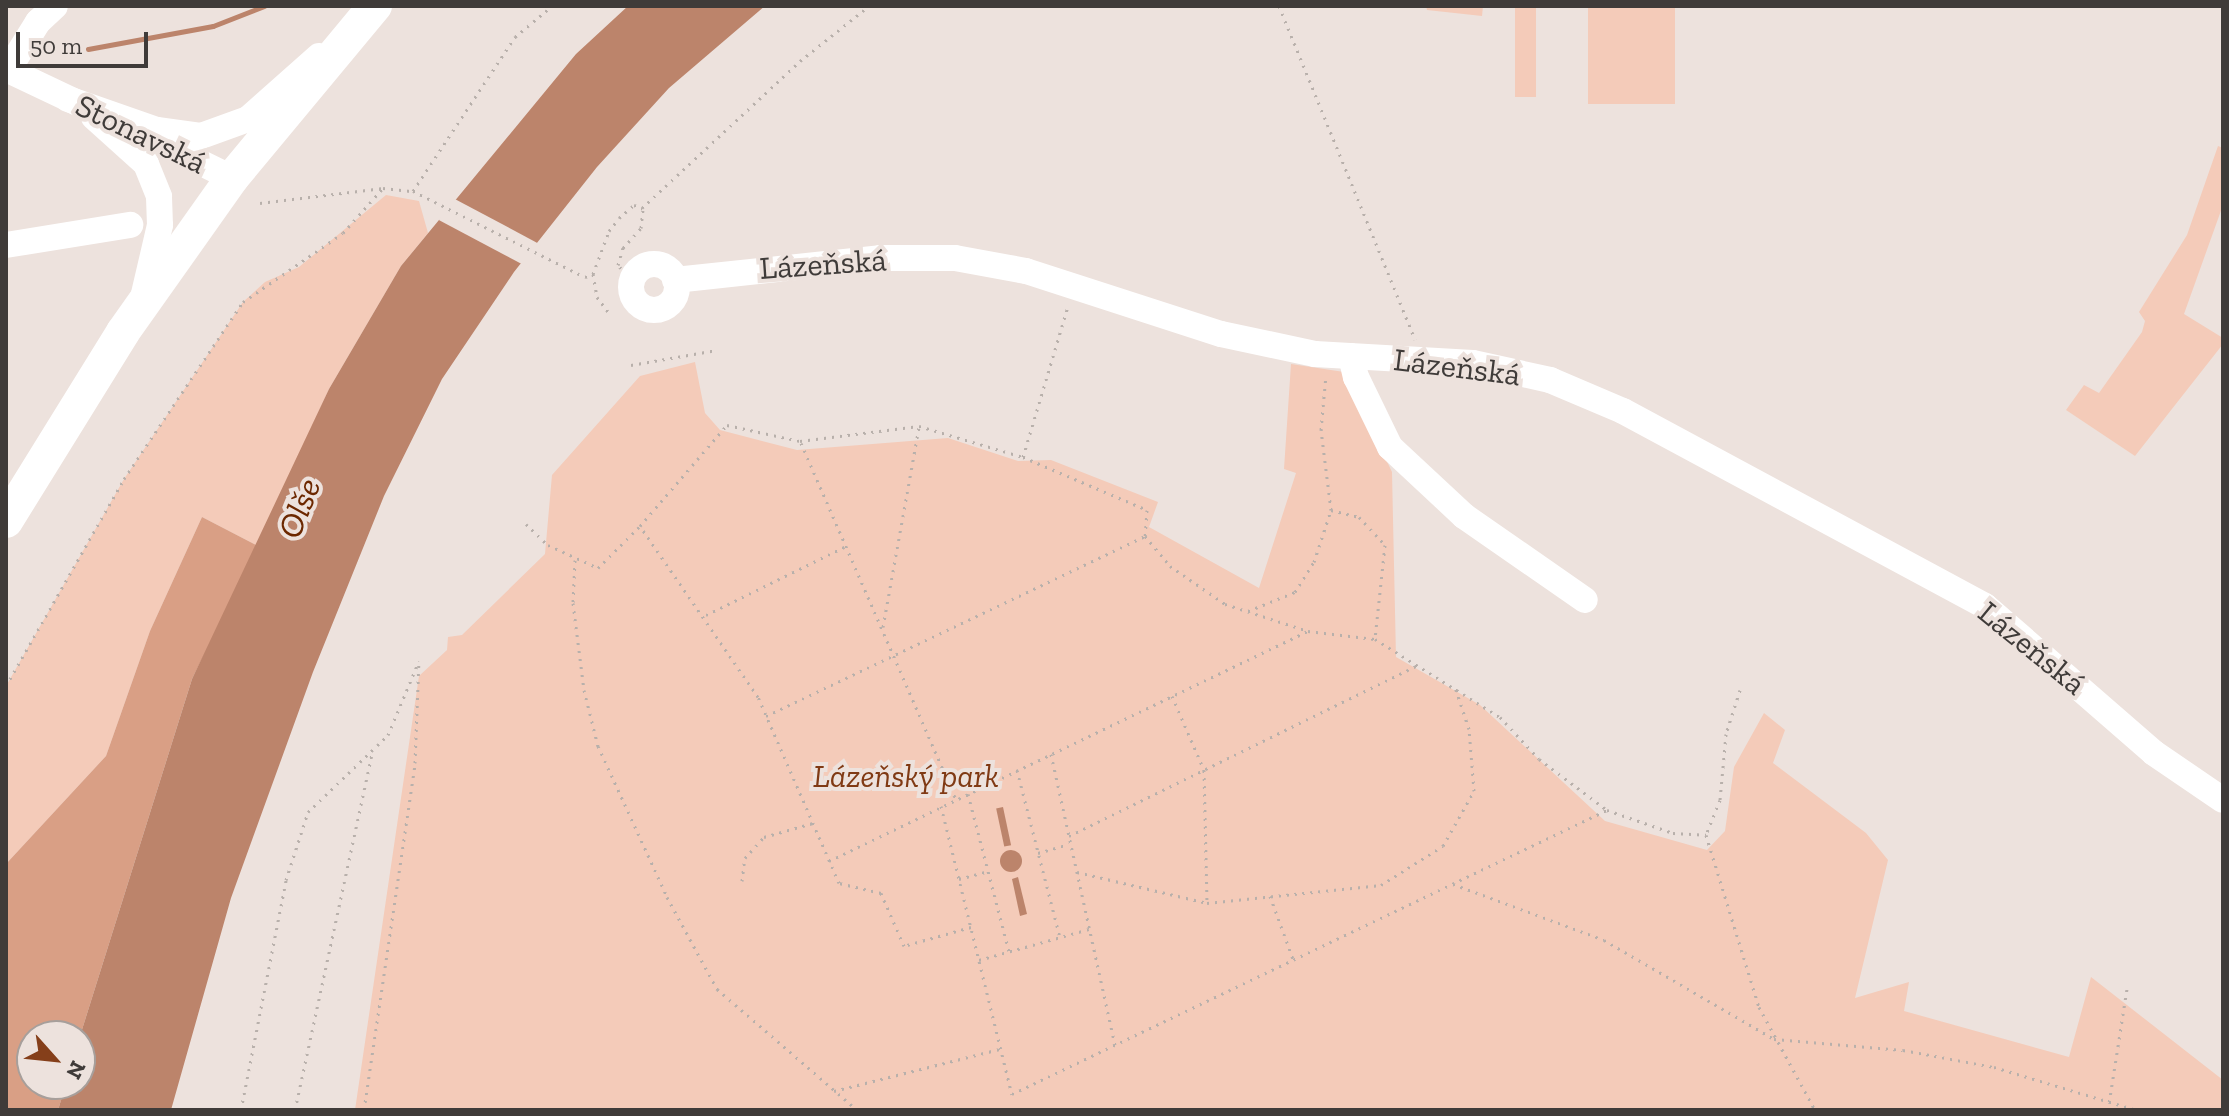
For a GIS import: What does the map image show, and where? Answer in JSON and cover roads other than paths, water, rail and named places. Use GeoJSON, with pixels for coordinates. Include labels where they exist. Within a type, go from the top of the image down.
{"type":"FeatureCollection","features":[{"type":"Feature","properties":{"kind":"main road"},"geometry":{"type":"LineString","coordinates":[[6,521],[141,306],[232,178],[368,14]]}},
{"type":"Feature","properties":{"kind":"street"},"geometry":{"type":"LineString","coordinates":[[7,69],[38,22],[55,6]]}},
{"type":"Feature","properties":{"kind":"street"},"geometry":{"type":"LineString","coordinates":[[68,99],[157,130],[201,136],[221,132],[257,112],[368,14]]}},
{"type":"Feature","properties":{"kind":"street","name":"Stonavská"},"geometry":{"type":"LineString","coordinates":[[7,69],[232,178]]}},
{"type":"Feature","properties":{"kind":"street"},"geometry":{"type":"LineString","coordinates":[[68,99],[136,154],[159,197],[160,225],[141,306]]}},
{"type":"Feature","properties":{"kind":"street"},"geometry":{"type":"LineString","coordinates":[[6,245],[130,225]]}},
{"type":"Feature","properties":{"kind":"street","name":"Lázeňská"},"geometry":{"type":"LineString","coordinates":[[675,280],[880,258],[955,258],[1026,271],[1221,334],[1339,356],[1473,363],[1550,380],[1623,411],[1985,606],[2154,753],[2223,800]]}},
{"type":"Feature","properties":{"kind":"street"},"geometry":{"type":"LineString","coordinates":[[654,264],[667,269],[675,280],[672,302],[651,311],[633,297],[632,280],[640,269],[654,264]]}},
{"type":"Feature","properties":{"kind":"street"},"geometry":{"type":"LineString","coordinates":[[1339,356],[1356,377],[1390,447],[1464,516],[1585,600]]}},
{"type":"Feature","properties":{"kind":"water","name":"Olše"},"geometry":{"type":"Polygon","coordinates":[[[628,6],[765,6],[669,88],[597,167],[514,272],[442,379],[384,496],[313,672],[231,898],[171,1110],[58,1110],[61,1100],[96,1100],[96,1020],[85,1020],[192,679],[329,389],[401,266],[576,54],[628,6]]]}},
{"type":"Feature","properties":{"kind":"water"},"geometry":{"type":"Polygon","coordinates":[[[1003,807],[1011,845],[1004,847],[996,808],[1003,807]]]}},
{"type":"Feature","properties":{"kind":"water"},"geometry":{"type":"Polygon","coordinates":[[[1011,850],[1022,861],[1011,872],[1000,861],[1011,850]]]}},
{"type":"Feature","properties":{"kind":"water"},"geometry":{"type":"Polygon","coordinates":[[[1018,877],[1027,914],[1020,916],[1012,879],[1018,877]]]}},
{"type":"Feature","properties":{"kind":"waterway"},"geometry":{"type":"LineString","coordinates":[[88,49],[213,26],[264,6]]}},
{"type":"Feature","properties":{"kind":"park label","name":"Lázeňský park"},"geometry":{"type":"Point","coordinates":[906,776]}}]}
